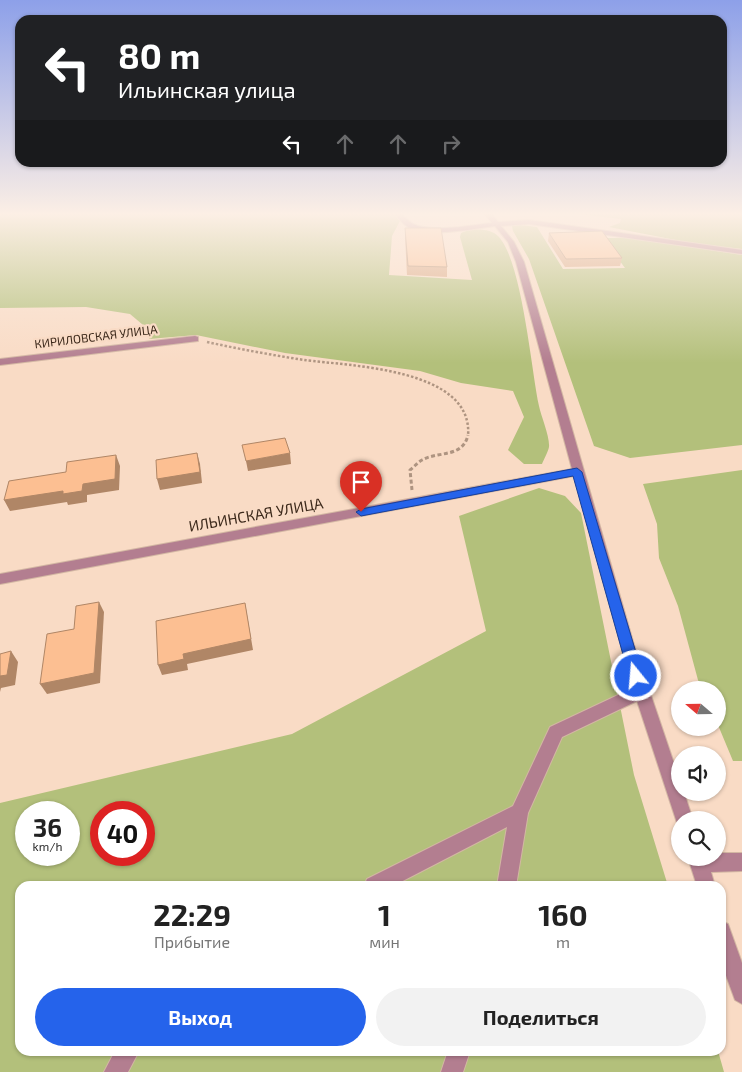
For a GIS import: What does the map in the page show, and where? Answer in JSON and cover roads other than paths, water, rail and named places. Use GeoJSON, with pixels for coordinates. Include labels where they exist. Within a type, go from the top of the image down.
{"type":"FeatureCollection","features":[{"type":"Feature","properties":{"kind":"street"},"geometry":{"type":"LineString","coordinates":[[520,263],[577,472],[641,692],[681,811]]}},
{"type":"Feature","properties":{"kind":"street","name":"КИРИЛОВСКАЯ УЛИЦА"},"geometry":{"type":"LineString","coordinates":[[0,362],[165,341],[195,339]]}},
{"type":"Feature","properties":{"kind":"street","name":"ИЛЬИНСКАЯ УЛИЦА"},"geometry":{"type":"LineString","coordinates":[[0,579],[577,472]]}},
{"type":"Feature","properties":{"kind":"street"},"geometry":{"type":"LineString","coordinates":[[508,881],[519,812],[556,732],[641,692]]}},
{"type":"Feature","properties":{"kind":"street"},"geometry":{"type":"LineString","coordinates":[[384,881],[519,812]]}},
{"type":"Feature","properties":{"kind":"street"},"geometry":{"type":"LineString","coordinates":[[726,861],[742,862]]}},
{"type":"Feature","properties":{"kind":"street"},"geometry":{"type":"LineString","coordinates":[[700,866],[704,881]]}},
{"type":"Feature","properties":{"kind":"street"},"geometry":{"type":"LineString","coordinates":[[726,945],[742,993]]}},
{"type":"Feature","properties":{"kind":"street"},"geometry":{"type":"LineString","coordinates":[[116,1072],[125,1056]]}},
{"type":"Feature","properties":{"kind":"street"},"geometry":{"type":"LineString","coordinates":[[452,1072],[457,1056]]}}]}
